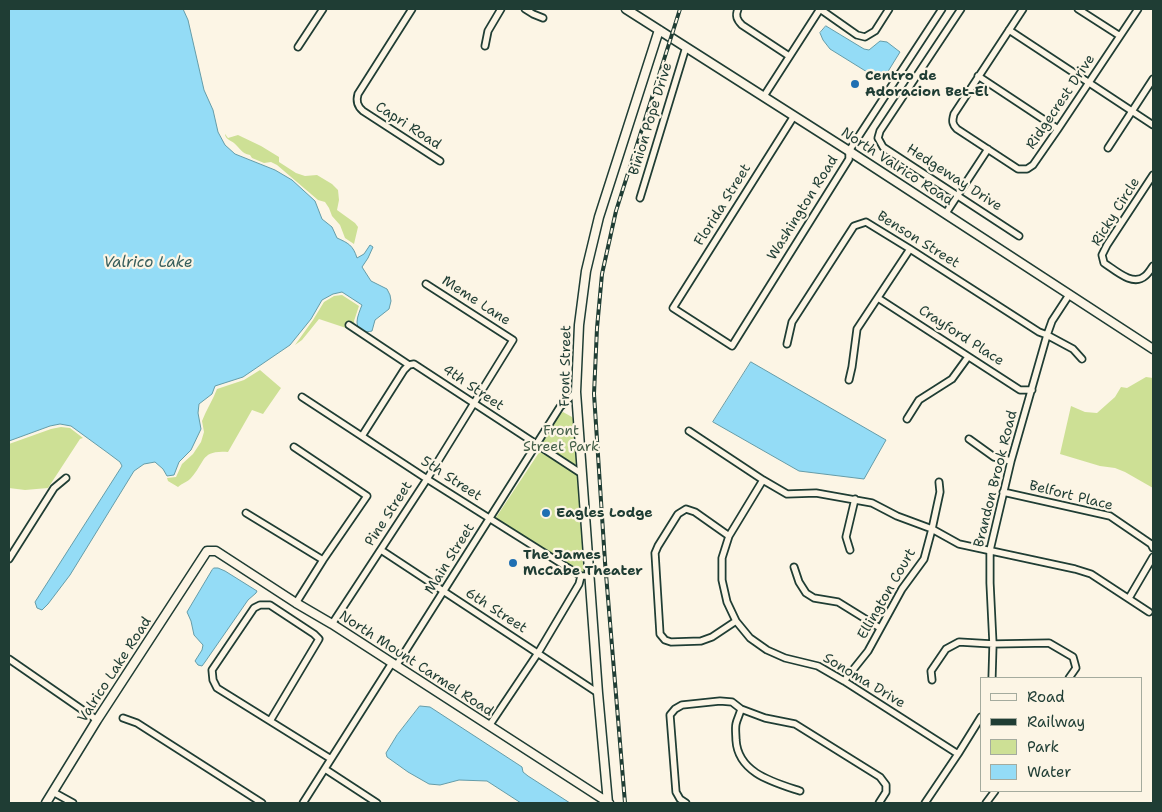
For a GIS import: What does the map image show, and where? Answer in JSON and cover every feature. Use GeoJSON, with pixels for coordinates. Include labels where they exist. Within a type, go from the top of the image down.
{"type":"FeatureCollection","features":[{"type":"Feature","properties":{"kind":"street"},"geometry":{"type":"LineString","coordinates":[[298,47],[323,9]]}},
{"type":"Feature","properties":{"kind":"street","name":"Capri Road"},"geometry":{"type":"LineString","coordinates":[[412,9],[358,94],[357,100],[363,111],[440,161]]}},
{"type":"Feature","properties":{"kind":"street"},"geometry":{"type":"LineString","coordinates":[[485,46],[488,30],[501,9]]}},
{"type":"Feature","properties":{"kind":"street"},"geometry":{"type":"LineString","coordinates":[[525,9],[543,18]]}},
{"type":"Feature","properties":{"kind":"street","name":"North Valrico Road"},"geometry":{"type":"LineString","coordinates":[[626,9],[850,151],[1153,349]]}},
{"type":"Feature","properties":{"kind":"street"},"geometry":{"type":"LineString","coordinates":[[738,9],[736,14],[737,20],[742,25],[789,56]]}},
{"type":"Feature","properties":{"kind":"street"},"geometry":{"type":"LineString","coordinates":[[764,96],[820,9],[857,35],[865,37],[875,31],[889,9]]}},
{"type":"Feature","properties":{"kind":"street","name":"Washington Road"},"geometry":{"type":"LineString","coordinates":[[732,346],[849,159],[850,151],[942,9]]}},
{"type":"Feature","properties":{"kind":"street","name":"Hedgeway Drive"},"geometry":{"type":"LineString","coordinates":[[961,9],[880,131],[878,138],[883,147],[1019,236]]}},
{"type":"Feature","properties":{"kind":"street"},"geometry":{"type":"LineString","coordinates":[[946,214],[988,149],[957,130],[952,120],[954,114],[1023,9]]}},
{"type":"Feature","properties":{"kind":"street"},"geometry":{"type":"LineString","coordinates":[[1078,9],[1120,36]]}},
{"type":"Feature","properties":{"kind":"street","name":"Ridgecrest Drive"},"geometry":{"type":"LineString","coordinates":[[988,149],[1018,169],[1027,169],[1033,166],[1138,9]]}},
{"type":"Feature","properties":{"kind":"street","name":"Front Street"},"geometry":{"type":"LineString","coordinates":[[609,803],[598,693],[576,392],[579,325],[586,271],[599,217],[659,30]]}},
{"type":"Feature","properties":{"kind":"street"},"geometry":{"type":"LineString","coordinates":[[1009,30],[1153,125]]}},
{"type":"Feature","properties":{"kind":"street","name":"Binion Pope Drive"},"geometry":{"type":"LineString","coordinates":[[640,198],[686,47]]}},
{"type":"Feature","properties":{"kind":"street"},"geometry":{"type":"LineString","coordinates":[[978,76],[1058,129]]}},
{"type":"Feature","properties":{"kind":"street"},"geometry":{"type":"LineString","coordinates":[[1108,148],[1153,79]]}},
{"type":"Feature","properties":{"kind":"street","name":"Florida Street"},"geometry":{"type":"LineString","coordinates":[[732,346],[673,308],[794,116]]}},
{"type":"Feature","properties":{"kind":"street","name":"Ricky Circle"},"geometry":{"type":"LineString","coordinates":[[1153,175],[1102,255],[1104,263],[1131,280],[1145,277],[1153,266]]}},
{"type":"Feature","properties":{"kind":"street","name":"Benson Street"},"geometry":{"type":"LineString","coordinates":[[787,344],[792,322],[854,226],[866,222],[910,248],[1039,332],[1073,349],[1082,359]]}},
{"type":"Feature","properties":{"kind":"street"},"geometry":{"type":"LineString","coordinates":[[849,380],[857,329],[910,248]]}},
{"type":"Feature","properties":{"kind":"street","name":"Meme Lane"},"geometry":{"type":"LineString","coordinates":[[426,284],[513,340]]}},
{"type":"Feature","properties":{"kind":"street","name":"Brandon Brook Road"},"geometry":{"type":"LineString","coordinates":[[992,677],[990,550],[1011,462],[1047,335],[1052,321],[1069,295]]}},
{"type":"Feature","properties":{"kind":"street","name":"Crayford Place"},"geometry":{"type":"LineString","coordinates":[[878,298],[1020,390],[1032,390]]}},
{"type":"Feature","properties":{"kind":"street","name":"4th Street"},"geometry":{"type":"LineString","coordinates":[[349,325],[409,365],[414,364],[582,474]]}},
{"type":"Feature","properties":{"kind":"street","name":"Pine Street"},"geometry":{"type":"LineString","coordinates":[[332,624],[427,479],[513,340]]}},
{"type":"Feature","properties":{"kind":"street"},"geometry":{"type":"LineString","coordinates":[[907,419],[919,400],[952,379],[968,357]]}},
{"type":"Feature","properties":{"kind":"street"},"geometry":{"type":"LineString","coordinates":[[362,436],[409,365]]}},
{"type":"Feature","properties":{"kind":"street","name":"Main Street"},"geometry":{"type":"LineString","coordinates":[[303,803],[444,592],[560,406],[576,392]]}},
{"type":"Feature","properties":{"kind":"street","name":"5th Street"},"geometry":{"type":"LineString","coordinates":[[302,397],[427,479],[581,576]]}},
{"type":"Feature","properties":{"kind":"street"},"geometry":{"type":"LineString","coordinates":[[689,430],[787,494],[816,493],[872,503],[897,516],[932,529],[959,544],[1091,574],[1150,612]]}},
{"type":"Feature","properties":{"kind":"street"},"geometry":{"type":"LineString","coordinates":[[969,439],[994,456],[1011,462]]}},
{"type":"Feature","properties":{"kind":"street"},"geometry":{"type":"LineString","coordinates":[[294,447],[367,496],[322,560],[296,603]]}},
{"type":"Feature","properties":{"kind":"street"},"geometry":{"type":"LineString","coordinates":[[9,559],[54,488],[66,478]]}},
{"type":"Feature","properties":{"kind":"street","name":"Sonoma Drive"},"geometry":{"type":"LineString","coordinates":[[763,480],[729,536],[722,558],[722,580],[726,602],[736,622],[750,638],[768,650],[785,658],[818,666],[958,754]]}},
{"type":"Feature","properties":{"kind":"street","name":"Ellington Court"},"geometry":{"type":"LineString","coordinates":[[844,681],[868,651],[902,589],[924,559],[940,492],[939,482]]}},
{"type":"Feature","properties":{"kind":"street","name":"Belfort Place"},"geometry":{"type":"LineString","coordinates":[[1004,492],[1110,516],[1151,544],[1153,548]]}},
{"type":"Feature","properties":{"kind":"street"},"geometry":{"type":"LineString","coordinates":[[850,550],[846,537],[855,499]]}},
{"type":"Feature","properties":{"kind":"street"},"geometry":{"type":"LineString","coordinates":[[729,536],[695,512],[686,509],[678,514],[655,553],[660,634],[665,640],[671,642],[701,641],[712,637],[736,622]]}},
{"type":"Feature","properties":{"kind":"street"},"geometry":{"type":"LineString","coordinates":[[246,513],[322,560]]}},
{"type":"Feature","properties":{"kind":"street","name":"6th Street"},"geometry":{"type":"LineString","coordinates":[[381,550],[598,693]]}},
{"type":"Feature","properties":{"kind":"street","name":"North Mount Carmel Road"},"geometry":{"type":"LineString","coordinates":[[207,552],[216,551],[609,803]]}},
{"type":"Feature","properties":{"kind":"street","name":"Valrico Lake Road"},"geometry":{"type":"LineString","coordinates":[[46,803],[97,720],[207,552]]}},
{"type":"Feature","properties":{"kind":"street"},"geometry":{"type":"LineString","coordinates":[[1129,598],[1153,557]]}},
{"type":"Feature","properties":{"kind":"street"},"geometry":{"type":"LineString","coordinates":[[794,567],[799,582],[806,592],[814,598],[838,602],[880,628]]}},
{"type":"Feature","properties":{"kind":"street"},"geometry":{"type":"LineString","coordinates":[[489,726],[538,653],[579,584],[581,576],[590,576]]}},
{"type":"Feature","properties":{"kind":"street"},"geometry":{"type":"LineString","coordinates":[[270,721],[319,639],[270,605],[260,604],[254,608],[212,670],[213,680],[217,688],[331,759]]}},
{"type":"Feature","properties":{"kind":"street"},"geometry":{"type":"LineString","coordinates":[[932,680],[931,671],[946,649],[959,642],[993,644],[1049,643],[1073,656],[1076,668],[1070,677]]}},
{"type":"Feature","properties":{"kind":"street"},"geometry":{"type":"LineString","coordinates":[[9,659],[97,720]]}},
{"type":"Feature","properties":{"kind":"street"},"geometry":{"type":"LineString","coordinates":[[686,803],[680,799],[676,792],[670,715],[674,709],[682,705],[720,701],[732,702],[742,709],[765,718],[795,724],[880,776],[886,785],[886,792],[878,803]]}},
{"type":"Feature","properties":{"kind":"street"},"geometry":{"type":"LineString","coordinates":[[742,709],[736,725],[737,750],[742,761],[750,769],[779,784],[800,791]]}},
{"type":"Feature","properties":{"kind":"street"},"geometry":{"type":"LineString","coordinates":[[123,718],[137,723],[262,803]]}},
{"type":"Feature","properties":{"kind":"street"},"geometry":{"type":"LineString","coordinates":[[925,803],[980,719]]}},
{"type":"Feature","properties":{"kind":"street"},"geometry":{"type":"LineString","coordinates":[[325,768],[377,803]]}},
{"type":"Feature","properties":{"kind":"street"},"geometry":{"type":"LineString","coordinates":[[54,792],[73,803]]}},
{"type":"Feature","properties":{"kind":"street"},"geometry":{"type":"LineString","coordinates":[[986,803],[994,792]]}},
{"type":"Feature","properties":{"kind":"green space"},"geometry":{"type":"Polygon","coordinates":[[[225,134],[228,138],[238,135],[261,146],[279,157],[279,162],[296,173],[305,176],[317,175],[332,184],[338,190],[337,210],[358,227],[354,244],[345,238],[340,225],[332,216],[325,202],[318,200],[277,165],[271,162],[264,163],[243,152],[226,137],[225,134]]]}},
{"type":"Feature","properties":{"kind":"green space"},"geometry":{"type":"Polygon","coordinates":[[[342,295],[359,306],[354,321],[355,326],[348,321],[345,326],[349,329],[319,319],[302,340],[295,345],[324,302],[334,296],[342,295]]]}},
{"type":"Feature","properties":{"kind":"green space"},"geometry":{"type":"Polygon","coordinates":[[[260,370],[281,388],[263,414],[252,410],[228,452],[208,455],[188,481],[178,487],[168,481],[167,478],[176,477],[182,464],[193,454],[201,442],[204,432],[202,421],[217,389],[244,380],[260,370]]]}},
{"type":"Feature","properties":{"kind":"green space"},"geometry":{"type":"Polygon","coordinates":[[[1146,377],[1153,378],[1153,488],[1115,468],[1100,466],[1060,454],[1071,406],[1085,412],[1097,413],[1115,397],[1121,387],[1127,388],[1146,377]]]}},
{"type":"Feature","properties":{"kind":"green space","name":"Front Street Park"},"geometry":{"type":"Polygon","coordinates":[[[563,412],[572,417],[574,421],[576,464],[544,447],[542,444],[550,426],[556,417],[563,412]]]}},
{"type":"Feature","properties":{"kind":"green space"},"geometry":{"type":"Polygon","coordinates":[[[61,427],[70,428],[83,438],[80,439],[48,488],[25,490],[9,488],[9,444],[61,427]]]}},
{"type":"Feature","properties":{"kind":"green space"},"geometry":{"type":"Polygon","coordinates":[[[540,451],[579,476],[586,573],[579,572],[495,519],[540,451]]]}},
{"type":"Feature","properties":{"kind":"water","name":"Valrico Lake"},"geometry":{"type":"Polygon","coordinates":[[[9,9],[183,9],[188,20],[204,90],[213,110],[218,132],[225,145],[235,154],[275,170],[292,180],[315,201],[322,219],[332,227],[337,238],[352,247],[357,258],[364,254],[370,245],[373,247],[362,267],[371,281],[387,289],[391,301],[389,309],[375,320],[372,331],[367,332],[360,329],[357,325],[362,305],[342,292],[333,294],[322,300],[311,319],[290,345],[243,377],[215,386],[212,394],[199,404],[198,413],[201,429],[191,450],[179,462],[174,475],[167,476],[163,469],[155,462],[144,464],[134,471],[70,575],[42,610],[37,608],[35,602],[122,466],[120,462],[71,426],[60,424],[50,426],[9,441],[9,9]]]}},
{"type":"Feature","properties":{"kind":"water"},"geometry":{"type":"Polygon","coordinates":[[[826,26],[864,49],[869,50],[880,41],[887,42],[900,52],[884,78],[880,80],[830,49],[820,33],[826,26]]]}},
{"type":"Feature","properties":{"kind":"water"},"geometry":{"type":"Polygon","coordinates":[[[751,362],[886,440],[864,479],[799,471],[713,422],[751,362]]]}},
{"type":"Feature","properties":{"kind":"water"},"geometry":{"type":"Polygon","coordinates":[[[214,568],[225,571],[257,591],[248,600],[202,666],[198,665],[195,661],[203,645],[194,635],[187,612],[214,568]]]}},
{"type":"Feature","properties":{"kind":"water"},"geometry":{"type":"Polygon","coordinates":[[[420,706],[430,707],[522,767],[523,772],[528,776],[570,803],[521,803],[487,781],[459,780],[440,785],[429,784],[408,772],[387,757],[386,753],[397,735],[420,706]]]}},
{"type":"Feature","properties":{"kind":"railway"},"geometry":{"type":"LineString","coordinates":[[625,803],[605,562],[594,394],[597,328],[602,274],[616,211],[680,9]]}},
{"type":"Feature","properties":{"kind":"place","name":"Centro de Adoracion Bet-El"},"geometry":{"type":"Point","coordinates":[855,84]}},
{"type":"Feature","properties":{"kind":"place","name":"Eagles Lodge"},"geometry":{"type":"Point","coordinates":[546,513]}},
{"type":"Feature","properties":{"kind":"place","name":"The James McCabe Theater"},"geometry":{"type":"Point","coordinates":[513,563]}}]}
